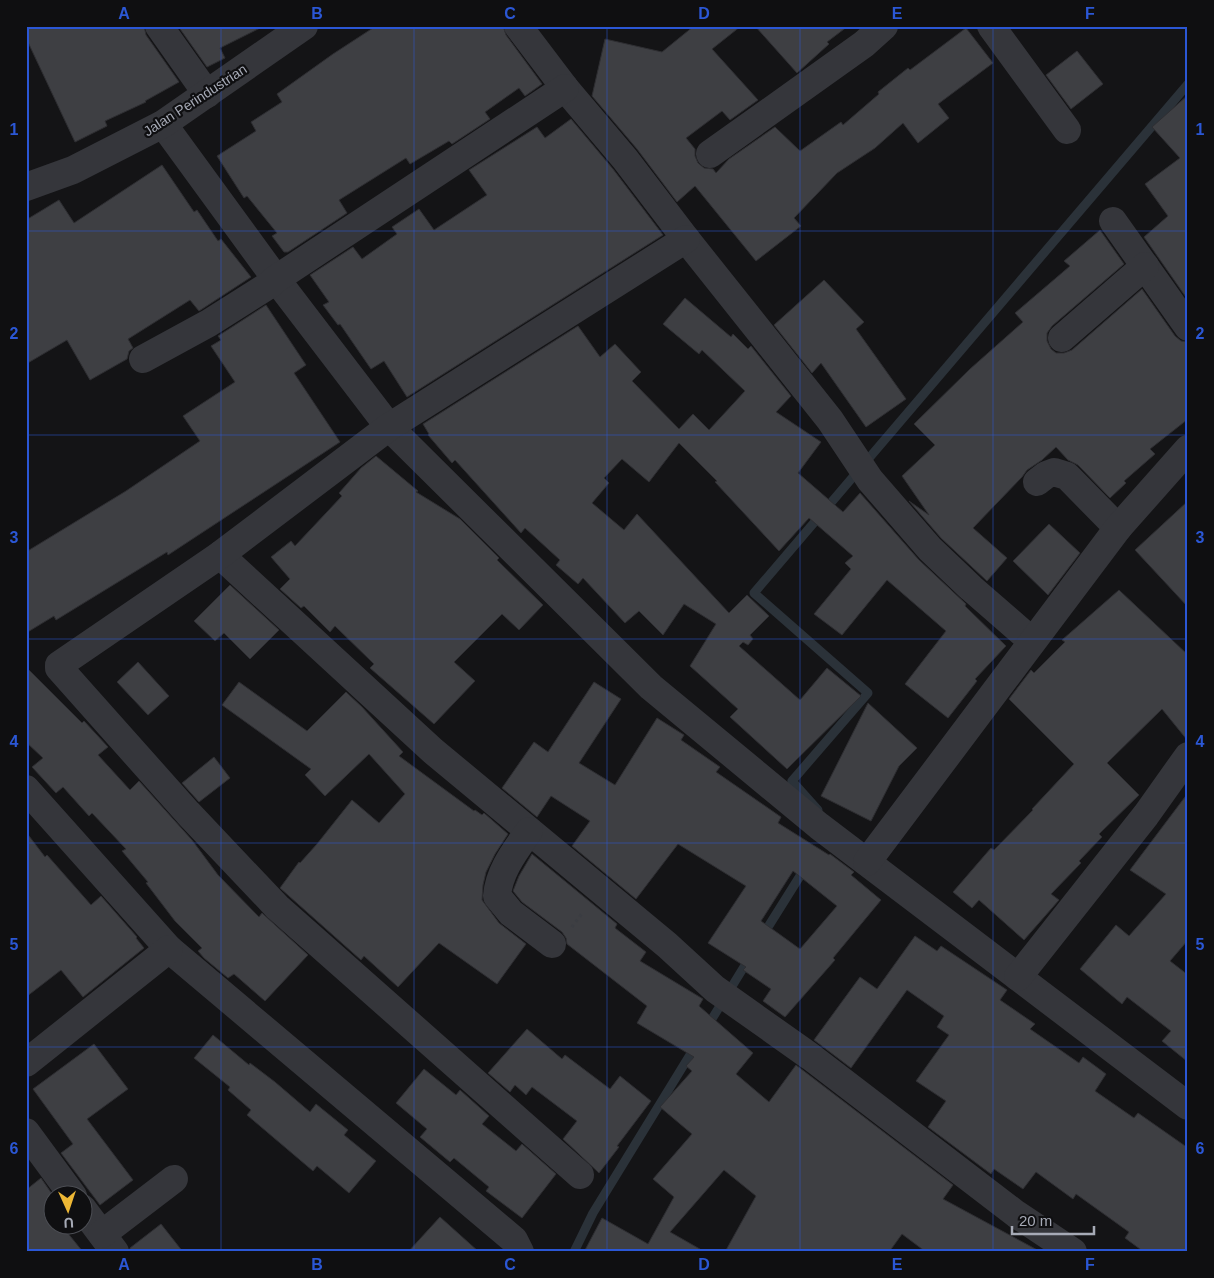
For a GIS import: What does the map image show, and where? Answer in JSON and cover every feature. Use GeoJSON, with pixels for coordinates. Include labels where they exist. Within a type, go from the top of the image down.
{"type":"FeatureCollection","features":[{"type":"Feature","properties":{"kind":"street"},"geometry":{"type":"LineString","coordinates":[[159,26],[207,94]]}},
{"type":"Feature","properties":{"kind":"street","name":"Jalan Perindustrian"},"geometry":{"type":"LineString","coordinates":[[26,187],[73,170],[163,124],[304,26]]}},
{"type":"Feature","properties":{"kind":"street"},"geometry":{"type":"LineString","coordinates":[[518,26],[565,88],[626,159],[686,239],[830,420],[870,480],[930,549],[1032,641]]}},
{"type":"Feature","properties":{"kind":"street"},"geometry":{"type":"LineString","coordinates":[[710,154],[864,44],[884,26]]}},
{"type":"Feature","properties":{"kind":"street"},"geometry":{"type":"LineString","coordinates":[[992,26],[1067,130]]}},
{"type":"Feature","properties":{"kind":"street"},"geometry":{"type":"LineString","coordinates":[[143,359],[209,323],[269,285],[565,88]]}},
{"type":"Feature","properties":{"kind":"street"},"geometry":{"type":"LineString","coordinates":[[163,124],[276,279],[389,427],[651,687],[759,778],[1188,1106]]}},
{"type":"Feature","properties":{"kind":"street"},"geometry":{"type":"LineString","coordinates":[[1113,221],[1188,327]]}},
{"type":"Feature","properties":{"kind":"street"},"geometry":{"type":"LineString","coordinates":[[580,1175],[278,907],[188,813],[59,668],[59,664],[220,554],[389,427],[686,239]]}},
{"type":"Feature","properties":{"kind":"street"},"geometry":{"type":"LineString","coordinates":[[1062,338],[1145,266]]}},
{"type":"Feature","properties":{"kind":"street"},"geometry":{"type":"LineString","coordinates":[[867,862],[1118,528],[1188,449]]}},
{"type":"Feature","properties":{"kind":"street"},"geometry":{"type":"LineString","coordinates":[[1037,482],[1054,472],[1068,476],[1118,528]]}},
{"type":"Feature","properties":{"kind":"street"},"geometry":{"type":"LineString","coordinates":[[220,554],[433,751],[667,945],[724,996],[811,1057],[1016,1214],[1073,1252]]}},
{"type":"Feature","properties":{"kind":"street"},"geometry":{"type":"LineString","coordinates":[[1018,977],[1146,815],[1188,756]]}},
{"type":"Feature","properties":{"kind":"street"},"geometry":{"type":"LineString","coordinates":[[26,789],[169,949],[514,1240],[520,1252]]}},
{"type":"Feature","properties":{"kind":"street"},"geometry":{"type":"LineString","coordinates":[[529,831],[508,861],[498,884],[497,896],[511,913],[552,944]]}},
{"type":"Feature","properties":{"kind":"street"},"geometry":{"type":"LineString","coordinates":[[26,1063],[169,949]]}},
{"type":"Feature","properties":{"kind":"street"},"geometry":{"type":"LineString","coordinates":[[26,1132],[66,1186]]}},
{"type":"Feature","properties":{"kind":"street"},"geometry":{"type":"LineString","coordinates":[[92,1221],[109,1243],[174,1180]]}},
{"type":"Feature","properties":{"kind":"path"},"geometry":{"type":"LineString","coordinates":[[552,944],[567,934],[600,890]]}},
{"type":"Feature","properties":{"kind":"building"},"geometry":{"type":"Polygon","coordinates":[[[26,26],[144,26],[146,35],[179,82],[146,102],[105,121],[107,126],[75,142],[26,38],[26,26]]]}},
{"type":"Feature","properties":{"kind":"building"},"geometry":{"type":"Polygon","coordinates":[[[178,26],[264,26],[220,48],[225,58],[207,67],[178,26]]]}},
{"type":"Feature","properties":{"kind":"building"},"geometry":{"type":"Polygon","coordinates":[[[376,26],[503,26],[506,35],[542,84],[525,96],[519,88],[485,112],[490,119],[452,144],[449,141],[410,164],[406,158],[339,200],[347,213],[288,252],[284,252],[272,236],[277,233],[247,196],[244,198],[217,156],[256,131],[251,122],[282,102],[277,94],[376,26]]]}},
{"type":"Feature","properties":{"kind":"building"},"geometry":{"type":"Polygon","coordinates":[[[694,26],[741,26],[712,49],[758,100],[730,120],[722,111],[686,138],[695,149],[698,163],[704,168],[713,169],[716,173],[729,159],[775,127],[800,151],[841,122],[843,125],[879,94],[878,92],[908,68],[910,70],[966,28],[993,63],[938,104],[949,118],[918,143],[903,123],[875,148],[837,173],[794,218],[801,226],[756,261],[695,186],[677,202],[637,149],[592,96],[605,39],[662,52],[694,26]]]}},
{"type":"Feature","properties":{"kind":"building"},"geometry":{"type":"Polygon","coordinates":[[[755,26],[848,26],[827,42],[829,44],[797,73],[755,26]]]}},
{"type":"Feature","properties":{"kind":"building"},"geometry":{"type":"Polygon","coordinates":[[[1077,51],[1103,84],[1071,109],[1046,75],[1077,51]]]}},
{"type":"Feature","properties":{"kind":"building"},"geometry":{"type":"Polygon","coordinates":[[[1188,95],[1188,300],[1144,237],[1168,216],[1145,184],[1180,158],[1152,127],[1188,95]]]}},
{"type":"Feature","properties":{"kind":"building"},"geometry":{"type":"Polygon","coordinates":[[[571,119],[613,169],[663,235],[407,397],[384,361],[371,369],[340,324],[338,325],[323,305],[329,302],[310,275],[353,247],[362,259],[397,234],[392,227],[419,209],[434,230],[487,195],[469,170],[537,127],[545,138],[571,119]]]}},
{"type":"Feature","properties":{"kind":"building"},"geometry":{"type":"Polygon","coordinates":[[[162,165],[194,212],[197,210],[218,241],[221,239],[251,277],[199,311],[190,300],[128,339],[133,348],[129,351],[127,359],[90,380],[67,340],[26,364],[26,220],[59,200],[74,223],[162,165]]]}},
{"type":"Feature","properties":{"kind":"building"},"geometry":{"type":"Polygon","coordinates":[[[1100,230],[1124,264],[1052,326],[1047,333],[1047,341],[1051,349],[1056,353],[1072,350],[1142,289],[1175,336],[1181,341],[1188,342],[1188,419],[1150,449],[1155,454],[1124,481],[1126,483],[1110,498],[1078,465],[1068,460],[1056,447],[1027,470],[973,528],[1007,558],[987,581],[941,538],[909,501],[929,515],[902,476],[935,445],[914,424],[970,369],[1023,322],[1015,313],[1070,266],[1064,261],[1100,230]]]}},
{"type":"Feature","properties":{"kind":"building"},"geometry":{"type":"Polygon","coordinates":[[[824,280],[864,322],[856,329],[906,399],[866,427],[821,363],[812,373],[774,325],[824,280]]]}},
{"type":"Feature","properties":{"kind":"building"},"geometry":{"type":"Polygon","coordinates":[[[685,298],[731,337],[733,334],[748,349],[751,346],[791,396],[776,412],[821,442],[798,473],[843,512],[860,493],[919,560],[966,604],[965,606],[1006,646],[975,679],[977,681],[948,718],[905,684],[946,631],[887,580],[842,635],[814,614],[851,569],[845,563],[853,556],[809,518],[779,551],[715,482],[717,481],[679,443],[649,482],[622,459],[604,478],[609,483],[592,503],[624,530],[637,514],[729,613],[747,595],[769,616],[750,635],[753,639],[748,645],[743,642],[739,646],[800,700],[827,668],[861,696],[787,769],[730,717],[738,709],[690,666],[716,624],[684,604],[663,635],[639,611],[625,623],[583,578],[578,584],[556,565],[560,560],[525,528],[521,533],[455,460],[452,463],[428,435],[423,424],[578,326],[600,357],[615,344],[641,372],[632,381],[679,429],[693,414],[709,430],[745,391],[702,350],[699,354],[663,324],[685,298]]]}},
{"type":"Feature","properties":{"kind":"building"},"geometry":{"type":"Polygon","coordinates":[[[266,305],[306,365],[294,373],[340,442],[168,555],[167,552],[56,620],[54,616],[26,633],[26,552],[126,491],[200,441],[183,416],[235,382],[211,346],[221,340],[218,336],[266,305]]]}},
{"type":"Feature","properties":{"kind":"building"},"geometry":{"type":"Polygon","coordinates":[[[376,456],[418,491],[416,492],[460,519],[499,558],[497,560],[543,605],[519,630],[502,614],[454,662],[475,681],[434,724],[370,668],[374,664],[335,626],[330,632],[304,606],[301,608],[280,589],[290,579],[271,557],[291,541],[295,546],[342,496],[339,493],[361,468],[376,456]]]}},
{"type":"Feature","properties":{"kind":"building"},"geometry":{"type":"Polygon","coordinates":[[[1188,501],[1188,607],[1135,550],[1188,501]]]}},
{"type":"Feature","properties":{"kind":"building"},"geometry":{"type":"Polygon","coordinates":[[[1049,524],[1080,553],[1048,595],[1013,561],[1049,524]]]}},
{"type":"Feature","properties":{"kind":"building"},"geometry":{"type":"Polygon","coordinates":[[[230,585],[279,630],[250,659],[224,633],[215,641],[194,621],[230,585]]]}},
{"type":"Feature","properties":{"kind":"building"},"geometry":{"type":"Polygon","coordinates":[[[1119,590],[1188,655],[1188,741],[1162,709],[1107,763],[1139,795],[1099,834],[1102,837],[1079,861],[1081,863],[1051,894],[1059,900],[1024,940],[979,900],[972,908],[953,892],[991,848],[994,850],[1074,764],[1009,699],[1031,670],[1034,673],[1065,642],[1062,640],[1119,590]]]}},
{"type":"Feature","properties":{"kind":"building"},"geometry":{"type":"Polygon","coordinates":[[[138,662],[169,696],[148,715],[117,682],[138,662]]]}},
{"type":"Feature","properties":{"kind":"building"},"geometry":{"type":"Polygon","coordinates":[[[26,667],[82,723],[84,721],[108,747],[98,755],[130,790],[139,781],[192,840],[218,875],[259,917],[262,913],[308,955],[265,1001],[234,974],[228,978],[204,958],[198,951],[202,948],[175,921],[146,883],[148,882],[122,851],[126,849],[92,813],[89,816],[63,787],[56,793],[32,767],[43,758],[26,742],[26,667]]]}},
{"type":"Feature","properties":{"kind":"building"},"geometry":{"type":"Polygon","coordinates":[[[239,682],[307,731],[346,692],[403,752],[399,756],[474,811],[482,815],[484,813],[508,834],[486,872],[482,900],[499,923],[526,944],[497,984],[439,943],[398,987],[364,956],[361,960],[280,888],[299,862],[317,844],[352,800],[379,823],[405,794],[369,754],[325,796],[305,775],[311,769],[222,705],[239,682]]]}},
{"type":"Feature","properties":{"kind":"building"},"geometry":{"type":"Polygon","coordinates":[[[594,682],[621,699],[579,763],[615,785],[657,718],[684,735],[681,740],[720,767],[716,772],[781,817],[778,823],[830,854],[854,872],[851,875],[881,900],[833,958],[835,960],[785,1017],[763,1001],[771,989],[743,970],[746,967],[708,943],[746,886],[678,844],[636,899],[572,846],[590,821],[551,796],[537,817],[502,788],[534,742],[548,752],[594,682]],[[793,871],[761,921],[800,949],[837,906],[793,871]]]}},
{"type":"Feature","properties":{"kind":"building"},"geometry":{"type":"Polygon","coordinates":[[[868,703],[917,748],[899,766],[871,821],[821,796],[868,703]]]}},
{"type":"Feature","properties":{"kind":"building"},"geometry":{"type":"Polygon","coordinates":[[[214,757],[230,778],[199,802],[182,783],[214,757]]]}},
{"type":"Feature","properties":{"kind":"building"},"geometry":{"type":"Polygon","coordinates":[[[1188,793],[1188,940],[1170,961],[1188,975],[1188,1062],[1162,1041],[1171,1031],[1127,997],[1122,1004],[1080,969],[1116,925],[1129,936],[1166,894],[1130,870],[1188,793]]]}},
{"type":"Feature","properties":{"kind":"building"},"geometry":{"type":"Polygon","coordinates":[[[26,832],[45,857],[47,855],[91,905],[101,896],[137,937],[144,948],[83,997],[61,970],[26,997],[26,832]]]}},
{"type":"Feature","properties":{"kind":"building"},"geometry":{"type":"Polygon","coordinates":[[[532,854],[617,924],[615,928],[646,952],[640,961],[703,999],[699,1006],[753,1053],[736,1074],[769,1102],[796,1065],[953,1185],[943,1199],[1041,1252],[926,1252],[902,1234],[889,1252],[725,1252],[756,1196],[724,1170],[670,1232],[705,1252],[584,1252],[602,1218],[648,1244],[674,1197],[653,1179],[692,1134],[660,1107],[692,1071],[686,1066],[694,1057],[637,1023],[647,1006],[567,944],[562,932],[522,902],[513,891],[519,876],[532,854]]]}},
{"type":"Feature","properties":{"kind":"building"},"geometry":{"type":"Polygon","coordinates":[[[915,936],[937,951],[941,946],[1007,990],[1000,1000],[1035,1024],[1030,1029],[1079,1063],[1083,1057],[1106,1074],[1095,1091],[1134,1118],[1138,1113],[1188,1148],[1188,1252],[1144,1252],[1125,1238],[1129,1232],[1076,1194],[1073,1199],[1036,1172],[1023,1189],[994,1169],[991,1174],[928,1127],[946,1101],[916,1081],[949,1035],[937,1027],[944,1016],[907,990],[851,1068],[814,1040],[860,977],[877,989],[915,936]]]}},
{"type":"Feature","properties":{"kind":"building"},"geometry":{"type":"Polygon","coordinates":[[[527,1029],[562,1059],[565,1055],[610,1089],[620,1076],[651,1101],[599,1173],[563,1139],[577,1121],[532,1087],[526,1095],[515,1085],[510,1092],[488,1073],[527,1029]]]}},
{"type":"Feature","properties":{"kind":"building"},"geometry":{"type":"Polygon","coordinates":[[[213,1035],[249,1065],[250,1063],[275,1082],[310,1112],[316,1104],[348,1130],[344,1135],[376,1161],[349,1193],[317,1166],[313,1171],[247,1115],[251,1110],[228,1090],[230,1087],[194,1058],[213,1035]]]}},
{"type":"Feature","properties":{"kind":"building"},"geometry":{"type":"Polygon","coordinates":[[[94,1044],[128,1089],[87,1119],[133,1180],[100,1205],[92,1194],[92,1186],[86,1186],[61,1153],[73,1144],[33,1089],[94,1044]]]}},
{"type":"Feature","properties":{"kind":"building"},"geometry":{"type":"Polygon","coordinates":[[[424,1069],[456,1095],[460,1090],[489,1116],[482,1124],[516,1151],[522,1144],[556,1174],[522,1218],[486,1191],[489,1187],[454,1158],[450,1162],[420,1137],[427,1129],[396,1103],[424,1069]]]}},
{"type":"Feature","properties":{"kind":"building"},"geometry":{"type":"Polygon","coordinates":[[[41,1178],[46,1186],[42,1186],[42,1236],[70,1236],[83,1252],[26,1252],[26,1190],[41,1178]]]}},
{"type":"Feature","properties":{"kind":"building"},"geometry":{"type":"Polygon","coordinates":[[[440,1217],[479,1252],[408,1252],[440,1217]]]}},
{"type":"Feature","properties":{"kind":"building"},"geometry":{"type":"Polygon","coordinates":[[[161,1224],[183,1252],[130,1252],[130,1248],[161,1224]]]}},
{"type":"Feature","properties":{"kind":"waterway"},"geometry":{"type":"LineString","coordinates":[[818,810],[792,781],[868,693],[754,593],[1188,84]]}},
{"type":"Feature","properties":{"kind":"waterway"},"geometry":{"type":"LineString","coordinates":[[763,935],[805,868]]}},
{"type":"Feature","properties":{"kind":"waterway"},"geometry":{"type":"LineString","coordinates":[[707,1027],[750,957]]}},
{"type":"Feature","properties":{"kind":"waterway"},"geometry":{"type":"LineString","coordinates":[[574,1252],[593,1213],[696,1045]]}}]}
